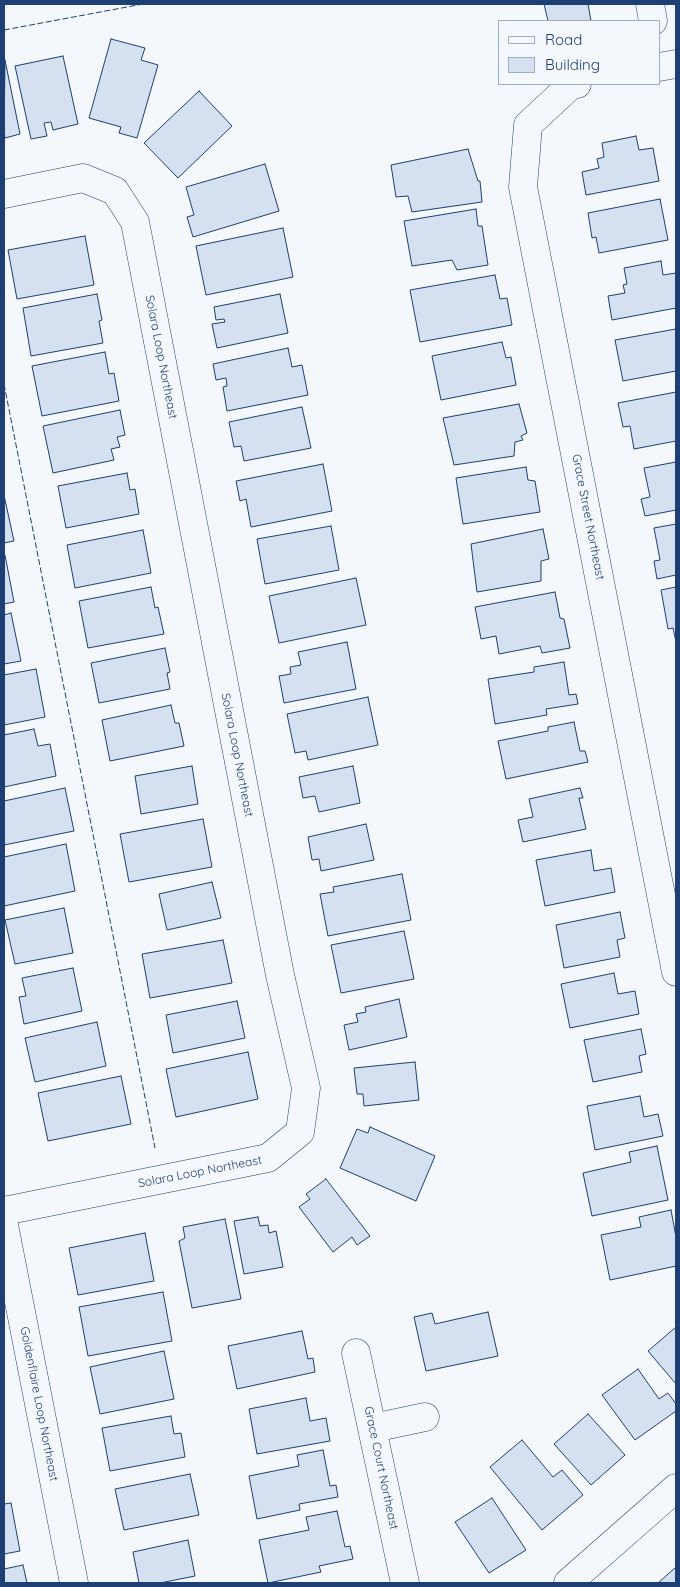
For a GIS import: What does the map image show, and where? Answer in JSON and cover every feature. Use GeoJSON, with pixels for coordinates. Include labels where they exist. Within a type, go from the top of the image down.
{"type":"FeatureCollection","features":[{"type":"Feature","properties":{"kind":"street"},"geometry":{"type":"LineString","coordinates":[[650,4],[653,20]]}},
{"type":"Feature","properties":{"kind":"street","name":"Grace Street Northeast"},"geometry":{"type":"LineString","coordinates":[[571,85],[528,125],[524,187],[676,972]]}},
{"type":"Feature","properties":{"kind":"street","name":"Solara Loop Northeast"},"geometry":{"type":"LineString","coordinates":[[4,194],[83,178],[115,191],[135,222],[280,975],[306,1088],[300,1132],[268,1158],[4,1211]]}},
{"type":"Feature","properties":{"kind":"street","name":"Goldenflaire Loop Northeast"},"geometry":{"type":"LineString","coordinates":[[4,1225],[74,1583]]}},
{"type":"Feature","properties":{"kind":"street","name":"Grace Court Northeast"},"geometry":{"type":"LineString","coordinates":[[356,1354],[405,1583]]}},
{"type":"Feature","properties":{"kind":"street"},"geometry":{"type":"LineString","coordinates":[[373,1428],[425,1417]]}},
{"type":"Feature","properties":{"kind":"street"},"geometry":{"type":"LineString","coordinates":[[568,1583],[676,1488]]}},
{"type":"Feature","properties":{"kind":"building"},"geometry":{"type":"Polygon","coordinates":[[[544,4],[588,4],[591,20],[548,20],[544,4]]]}},
{"type":"Feature","properties":{"kind":"building"},"geometry":{"type":"Polygon","coordinates":[[[111,39],[145,48],[141,60],[158,65],[137,138],[119,133],[121,127],[89,118],[111,39]]]}},
{"type":"Feature","properties":{"kind":"building"},"geometry":{"type":"Polygon","coordinates":[[[63,56],[78,124],[53,130],[51,122],[44,123],[47,136],[31,139],[15,66],[63,56]]]}},
{"type":"Feature","properties":{"kind":"building"},"geometry":{"type":"Polygon","coordinates":[[[5,60],[20,134],[5,138],[4,130],[5,60]]]}},
{"type":"Feature","properties":{"kind":"building"},"geometry":{"type":"Polygon","coordinates":[[[199,91],[232,126],[178,178],[144,143],[199,91]]]}},
{"type":"Feature","properties":{"kind":"building"},"geometry":{"type":"Polygon","coordinates":[[[636,136],[639,150],[653,148],[659,181],[586,195],[582,172],[599,168],[597,159],[604,157],[602,143],[636,136]]]}},
{"type":"Feature","properties":{"kind":"building"},"geometry":{"type":"Polygon","coordinates":[[[468,149],[478,181],[480,181],[482,202],[412,212],[408,196],[396,197],[391,165],[468,149]]]}},
{"type":"Feature","properties":{"kind":"building"},"geometry":{"type":"Polygon","coordinates":[[[265,164],[279,211],[193,237],[187,217],[194,215],[186,187],[265,164]]]}},
{"type":"Feature","properties":{"kind":"building"},"geometry":{"type":"Polygon","coordinates":[[[660,199],[668,240],[599,253],[596,237],[592,238],[588,213],[660,199]]]}},
{"type":"Feature","properties":{"kind":"building"},"geometry":{"type":"Polygon","coordinates":[[[476,209],[478,226],[482,226],[488,265],[457,270],[452,260],[412,266],[404,221],[476,209]]]}},
{"type":"Feature","properties":{"kind":"building"},"geometry":{"type":"Polygon","coordinates":[[[283,228],[293,277],[206,295],[196,246],[283,228]]]}},
{"type":"Feature","properties":{"kind":"building"},"geometry":{"type":"Polygon","coordinates":[[[85,236],[94,285],[17,299],[8,250],[85,236]]]}},
{"type":"Feature","properties":{"kind":"building"},"geometry":{"type":"Polygon","coordinates":[[[661,261],[663,275],[676,273],[676,308],[612,320],[608,296],[625,293],[623,285],[627,284],[624,268],[661,261]]]}},
{"type":"Feature","properties":{"kind":"building"},"geometry":{"type":"Polygon","coordinates":[[[495,275],[500,299],[507,298],[512,325],[420,342],[410,290],[495,275]]]}},
{"type":"Feature","properties":{"kind":"building"},"geometry":{"type":"Polygon","coordinates":[[[97,294],[102,320],[99,321],[103,343],[31,356],[23,308],[97,294]]]}},
{"type":"Feature","properties":{"kind":"building"},"geometry":{"type":"Polygon","coordinates":[[[280,294],[288,333],[217,348],[212,324],[225,322],[224,319],[216,320],[214,307],[280,294]]]}},
{"type":"Feature","properties":{"kind":"building"},"geometry":{"type":"Polygon","coordinates":[[[676,329],[676,371],[623,381],[615,340],[676,329]]]}},
{"type":"Feature","properties":{"kind":"building"},"geometry":{"type":"Polygon","coordinates":[[[502,342],[506,358],[511,357],[516,385],[441,400],[432,356],[502,342]]]}},
{"type":"Feature","properties":{"kind":"building"},"geometry":{"type":"Polygon","coordinates":[[[288,348],[292,367],[302,365],[308,395],[227,411],[223,387],[227,386],[226,378],[216,380],[213,364],[288,348]]]}},
{"type":"Feature","properties":{"kind":"building"},"geometry":{"type":"Polygon","coordinates":[[[105,352],[109,374],[114,373],[119,401],[42,416],[32,366],[105,352]]]}},
{"type":"Feature","properties":{"kind":"building"},"geometry":{"type":"Polygon","coordinates":[[[676,392],[676,441],[634,449],[630,426],[623,427],[618,403],[676,392]]]}},
{"type":"Feature","properties":{"kind":"building"},"geometry":{"type":"Polygon","coordinates":[[[519,404],[527,433],[521,436],[523,440],[515,442],[514,456],[454,465],[443,418],[519,404]]]}},
{"type":"Feature","properties":{"kind":"building"},"geometry":{"type":"Polygon","coordinates":[[[302,407],[311,448],[244,461],[241,446],[234,447],[229,422],[302,407]]]}},
{"type":"Feature","properties":{"kind":"building"},"geometry":{"type":"Polygon","coordinates":[[[120,410],[125,435],[117,437],[120,447],[111,449],[114,460],[53,473],[43,426],[120,410]]]}},
{"type":"Feature","properties":{"kind":"building"},"geometry":{"type":"Polygon","coordinates":[[[676,462],[676,510],[645,516],[641,499],[650,497],[644,468],[676,462]]]}},
{"type":"Feature","properties":{"kind":"building"},"geometry":{"type":"Polygon","coordinates":[[[323,464],[332,511],[251,527],[246,499],[240,501],[236,481],[323,464]]]}},
{"type":"Feature","properties":{"kind":"building"},"geometry":{"type":"Polygon","coordinates":[[[526,467],[528,480],[535,481],[540,512],[463,524],[456,478],[526,467]]]}},
{"type":"Feature","properties":{"kind":"building"},"geometry":{"type":"Polygon","coordinates":[[[127,473],[130,490],[135,489],[139,514],[66,528],[58,486],[127,473]]]}},
{"type":"Feature","properties":{"kind":"building"},"geometry":{"type":"Polygon","coordinates":[[[4,495],[14,541],[4,543],[4,495]]]}},
{"type":"Feature","properties":{"kind":"building"},"geometry":{"type":"Polygon","coordinates":[[[676,524],[676,575],[657,579],[654,561],[660,560],[654,528],[676,524]]]}},
{"type":"Feature","properties":{"kind":"building"},"geometry":{"type":"Polygon","coordinates":[[[331,526],[339,570],[265,584],[257,539],[331,526]]]}},
{"type":"Feature","properties":{"kind":"building"},"geometry":{"type":"Polygon","coordinates":[[[543,529],[549,559],[541,561],[541,581],[477,592],[471,544],[543,529]]]}},
{"type":"Feature","properties":{"kind":"building"},"geometry":{"type":"Polygon","coordinates":[[[143,530],[151,573],[75,588],[67,545],[143,530]]]}},
{"type":"Feature","properties":{"kind":"building"},"geometry":{"type":"Polygon","coordinates":[[[4,555],[14,602],[4,604],[4,555]]]}},
{"type":"Feature","properties":{"kind":"building"},"geometry":{"type":"Polygon","coordinates":[[[356,578],[366,625],[279,643],[269,596],[356,578]]]}},
{"type":"Feature","properties":{"kind":"building"},"geometry":{"type":"Polygon","coordinates":[[[151,587],[155,608],[158,607],[164,634],[88,648],[79,601],[151,587]]]}},
{"type":"Feature","properties":{"kind":"building"},"geometry":{"type":"Polygon","coordinates":[[[676,587],[676,642],[673,628],[668,629],[661,590],[676,587]]]}},
{"type":"Feature","properties":{"kind":"building"},"geometry":{"type":"Polygon","coordinates":[[[555,592],[560,618],[564,619],[570,648],[542,653],[540,646],[499,654],[496,636],[481,639],[475,607],[555,592]]]}},
{"type":"Feature","properties":{"kind":"building"},"geometry":{"type":"Polygon","coordinates":[[[11,613],[21,661],[4,664],[4,615],[11,613]]]}},
{"type":"Feature","properties":{"kind":"building"},"geometry":{"type":"Polygon","coordinates":[[[347,642],[356,689],[284,703],[279,676],[291,674],[290,667],[301,665],[298,652],[347,642]]]}},
{"type":"Feature","properties":{"kind":"building"},"geometry":{"type":"Polygon","coordinates":[[[165,648],[170,672],[167,673],[170,689],[99,703],[91,663],[165,648]]]}},
{"type":"Feature","properties":{"kind":"building"},"geometry":{"type":"Polygon","coordinates":[[[564,662],[569,695],[576,694],[578,704],[546,709],[547,715],[495,724],[488,679],[534,672],[534,667],[564,662]]]}},
{"type":"Feature","properties":{"kind":"building"},"geometry":{"type":"Polygon","coordinates":[[[36,669],[45,717],[4,725],[4,675],[36,669]]]}},
{"type":"Feature","properties":{"kind":"building"},"geometry":{"type":"Polygon","coordinates":[[[368,697],[378,745],[308,760],[306,751],[295,753],[287,714],[368,697]]]}},
{"type":"Feature","properties":{"kind":"building"},"geometry":{"type":"Polygon","coordinates":[[[171,705],[175,723],[179,723],[184,746],[110,761],[102,720],[171,705]]]}},
{"type":"Feature","properties":{"kind":"building"},"geometry":{"type":"Polygon","coordinates":[[[574,722],[580,751],[585,751],[588,762],[506,779],[498,741],[548,731],[548,727],[574,722]]]}},
{"type":"Feature","properties":{"kind":"building"},"geometry":{"type":"Polygon","coordinates":[[[34,729],[38,746],[50,744],[56,776],[4,787],[4,735],[34,729]]]}},
{"type":"Feature","properties":{"kind":"building"},"geometry":{"type":"Polygon","coordinates":[[[192,766],[198,804],[141,814],[135,776],[192,766]]]}},
{"type":"Feature","properties":{"kind":"building"},"geometry":{"type":"Polygon","coordinates":[[[353,766],[360,803],[319,812],[315,796],[303,798],[299,777],[353,766]]]}},
{"type":"Feature","properties":{"kind":"building"},"geometry":{"type":"Polygon","coordinates":[[[65,788],[74,831],[4,845],[4,801],[65,788]]]}},
{"type":"Feature","properties":{"kind":"building"},"geometry":{"type":"Polygon","coordinates":[[[580,788],[583,798],[579,798],[586,829],[523,842],[518,820],[533,817],[529,799],[580,788]]]}},
{"type":"Feature","properties":{"kind":"building"},"geometry":{"type":"Polygon","coordinates":[[[203,819],[212,867],[129,882],[120,834],[203,819]]]}},
{"type":"Feature","properties":{"kind":"building"},"geometry":{"type":"Polygon","coordinates":[[[366,824],[374,860],[321,871],[319,859],[312,860],[308,837],[366,824]]]}},
{"type":"Feature","properties":{"kind":"building"},"geometry":{"type":"Polygon","coordinates":[[[66,844],[75,891],[4,906],[4,857],[66,844]]]}},
{"type":"Feature","properties":{"kind":"building"},"geometry":{"type":"Polygon","coordinates":[[[591,850],[594,871],[611,868],[615,892],[545,906],[536,860],[591,850]]]}},
{"type":"Feature","properties":{"kind":"building"},"geometry":{"type":"Polygon","coordinates":[[[402,874],[411,920],[328,936],[320,894],[334,892],[333,887],[402,874]]]}},
{"type":"Feature","properties":{"kind":"building"},"geometry":{"type":"Polygon","coordinates":[[[212,882],[221,918],[167,930],[159,894],[212,882]]]}},
{"type":"Feature","properties":{"kind":"building"},"geometry":{"type":"Polygon","coordinates":[[[64,908],[73,953],[15,964],[5,920],[64,908]]]}},
{"type":"Feature","properties":{"kind":"building"},"geometry":{"type":"Polygon","coordinates":[[[620,912],[625,938],[617,940],[620,957],[564,968],[556,925],[620,912]]]}},
{"type":"Feature","properties":{"kind":"building"},"geometry":{"type":"Polygon","coordinates":[[[404,931],[414,979],[341,993],[331,945],[404,931]]]}},
{"type":"Feature","properties":{"kind":"building"},"geometry":{"type":"Polygon","coordinates":[[[223,940],[232,983],[150,998],[142,954],[223,940]]]}},
{"type":"Feature","properties":{"kind":"building"},"geometry":{"type":"Polygon","coordinates":[[[73,968],[82,1011],[24,1024],[19,997],[26,996],[22,978],[73,968]]]}},
{"type":"Feature","properties":{"kind":"building"},"geometry":{"type":"Polygon","coordinates":[[[614,973],[618,994],[635,991],[639,1014],[570,1028],[561,984],[614,973]]]}},
{"type":"Feature","properties":{"kind":"building"},"geometry":{"type":"Polygon","coordinates":[[[399,999],[407,1037],[349,1050],[344,1025],[358,1022],[356,1014],[366,1012],[365,1007],[399,999]]]}},
{"type":"Feature","properties":{"kind":"building"},"geometry":{"type":"Polygon","coordinates":[[[237,1001],[245,1038],[173,1053],[166,1015],[237,1001]]]}},
{"type":"Feature","properties":{"kind":"building"},"geometry":{"type":"Polygon","coordinates":[[[97,1022],[106,1066],[35,1082],[25,1038],[97,1022]]]}},
{"type":"Feature","properties":{"kind":"building"},"geometry":{"type":"Polygon","coordinates":[[[641,1029],[646,1054],[639,1056],[642,1072],[593,1082],[584,1040],[641,1029]]]}},
{"type":"Feature","properties":{"kind":"building"},"geometry":{"type":"Polygon","coordinates":[[[248,1052],[258,1099],[176,1117],[166,1069],[248,1052]]]}},
{"type":"Feature","properties":{"kind":"building"},"geometry":{"type":"Polygon","coordinates":[[[415,1062],[419,1100],[364,1106],[363,1094],[357,1094],[354,1068],[415,1062]]]}},
{"type":"Feature","properties":{"kind":"building"},"geometry":{"type":"Polygon","coordinates":[[[121,1076],[131,1124],[48,1141],[38,1093],[121,1076]]]}},
{"type":"Feature","properties":{"kind":"building"},"geometry":{"type":"Polygon","coordinates":[[[640,1096],[644,1117],[658,1114],[663,1136],[595,1150],[587,1106],[640,1096]]]}},
{"type":"Feature","properties":{"kind":"building"},"geometry":{"type":"Polygon","coordinates":[[[370,1127],[435,1156],[416,1201],[340,1168],[357,1129],[368,1133],[370,1127]]]}},
{"type":"Feature","properties":{"kind":"building"},"geometry":{"type":"Polygon","coordinates":[[[657,1146],[668,1200],[592,1216],[583,1173],[631,1162],[629,1152],[657,1146]]]}},
{"type":"Feature","properties":{"kind":"building"},"geometry":{"type":"Polygon","coordinates":[[[326,1179],[370,1236],[357,1245],[352,1237],[333,1252],[299,1207],[310,1199],[306,1194],[326,1179]]]}},
{"type":"Feature","properties":{"kind":"building"},"geometry":{"type":"Polygon","coordinates":[[[671,1210],[676,1237],[676,1266],[610,1280],[601,1235],[641,1227],[639,1217],[671,1210]]]}},
{"type":"Feature","properties":{"kind":"building"},"geometry":{"type":"Polygon","coordinates":[[[258,1217],[260,1226],[268,1225],[269,1233],[276,1231],[283,1267],[244,1274],[234,1221],[258,1217]]]}},
{"type":"Feature","properties":{"kind":"building"},"geometry":{"type":"Polygon","coordinates":[[[225,1219],[241,1299],[192,1308],[179,1241],[185,1238],[183,1227],[225,1219]]]}},
{"type":"Feature","properties":{"kind":"building"},"geometry":{"type":"Polygon","coordinates":[[[145,1233],[154,1281],[78,1295],[69,1248],[145,1233]]]}},
{"type":"Feature","properties":{"kind":"building"},"geometry":{"type":"Polygon","coordinates":[[[163,1292],[172,1341],[88,1356],[79,1307],[163,1292]]]}},
{"type":"Feature","properties":{"kind":"building"},"geometry":{"type":"Polygon","coordinates":[[[488,1312],[498,1356],[426,1371],[414,1317],[432,1313],[435,1324],[488,1312]]]}},
{"type":"Feature","properties":{"kind":"building"},"geometry":{"type":"Polygon","coordinates":[[[676,1327],[676,1384],[648,1351],[676,1327]]]}},
{"type":"Feature","properties":{"kind":"building"},"geometry":{"type":"Polygon","coordinates":[[[302,1331],[308,1359],[313,1358],[315,1372],[237,1389],[228,1346],[302,1331]]]}},
{"type":"Feature","properties":{"kind":"building"},"geometry":{"type":"Polygon","coordinates":[[[164,1351],[174,1399],[100,1414],[90,1367],[164,1351]]]}},
{"type":"Feature","properties":{"kind":"building"},"geometry":{"type":"Polygon","coordinates":[[[638,1369],[659,1399],[668,1393],[676,1404],[676,1411],[635,1440],[602,1395],[638,1369]]]}},
{"type":"Feature","properties":{"kind":"building"},"geometry":{"type":"Polygon","coordinates":[[[306,1398],[310,1421],[326,1418],[330,1441],[257,1454],[249,1409],[306,1398]]]}},
{"type":"Feature","properties":{"kind":"building"},"geometry":{"type":"Polygon","coordinates":[[[588,1414],[625,1455],[591,1485],[554,1444],[588,1414]]]}},
{"type":"Feature","properties":{"kind":"building"},"geometry":{"type":"Polygon","coordinates":[[[171,1416],[174,1434],[181,1433],[185,1457],[110,1471],[102,1428],[171,1416]]]}},
{"type":"Feature","properties":{"kind":"building"},"geometry":{"type":"Polygon","coordinates":[[[522,1440],[553,1477],[562,1470],[583,1495],[542,1530],[490,1467],[522,1440]]]}},
{"type":"Feature","properties":{"kind":"building"},"geometry":{"type":"Polygon","coordinates":[[[323,1450],[330,1486],[336,1485],[338,1497],[299,1504],[300,1510],[257,1519],[249,1476],[299,1466],[297,1455],[323,1450]]]}},
{"type":"Feature","properties":{"kind":"building"},"geometry":{"type":"Polygon","coordinates":[[[190,1474],[199,1515],[124,1530],[115,1489],[190,1474]]]}},
{"type":"Feature","properties":{"kind":"building"},"geometry":{"type":"Polygon","coordinates":[[[492,1498],[526,1550],[489,1573],[455,1522],[492,1498]]]}},
{"type":"Feature","properties":{"kind":"building"},"geometry":{"type":"Polygon","coordinates":[[[11,1503],[20,1551],[4,1554],[4,1504],[11,1503]]]}},
{"type":"Feature","properties":{"kind":"building"},"geometry":{"type":"Polygon","coordinates":[[[337,1511],[345,1547],[350,1546],[353,1559],[319,1566],[321,1572],[268,1583],[259,1540],[309,1530],[306,1517],[337,1511]]]}},
{"type":"Feature","properties":{"kind":"building"},"geometry":{"type":"Polygon","coordinates":[[[188,1540],[195,1576],[160,1583],[139,1583],[133,1552],[188,1540]]]}},
{"type":"Feature","properties":{"kind":"building"},"geometry":{"type":"Polygon","coordinates":[[[23,1565],[27,1583],[4,1583],[4,1569],[23,1565]]]}},
{"type":"Feature","properties":{"kind":"building"},"geometry":{"type":"Polygon","coordinates":[[[676,1567],[676,1583],[658,1583],[676,1567]]]}},
{"type":"Feature","properties":{"kind":"fence"},"geometry":{"type":"LineString","coordinates":[[4,30],[143,4]]}},
{"type":"Feature","properties":{"kind":"fence"},"geometry":{"type":"LineString","coordinates":[[4,384],[155,1148]]}}]}
